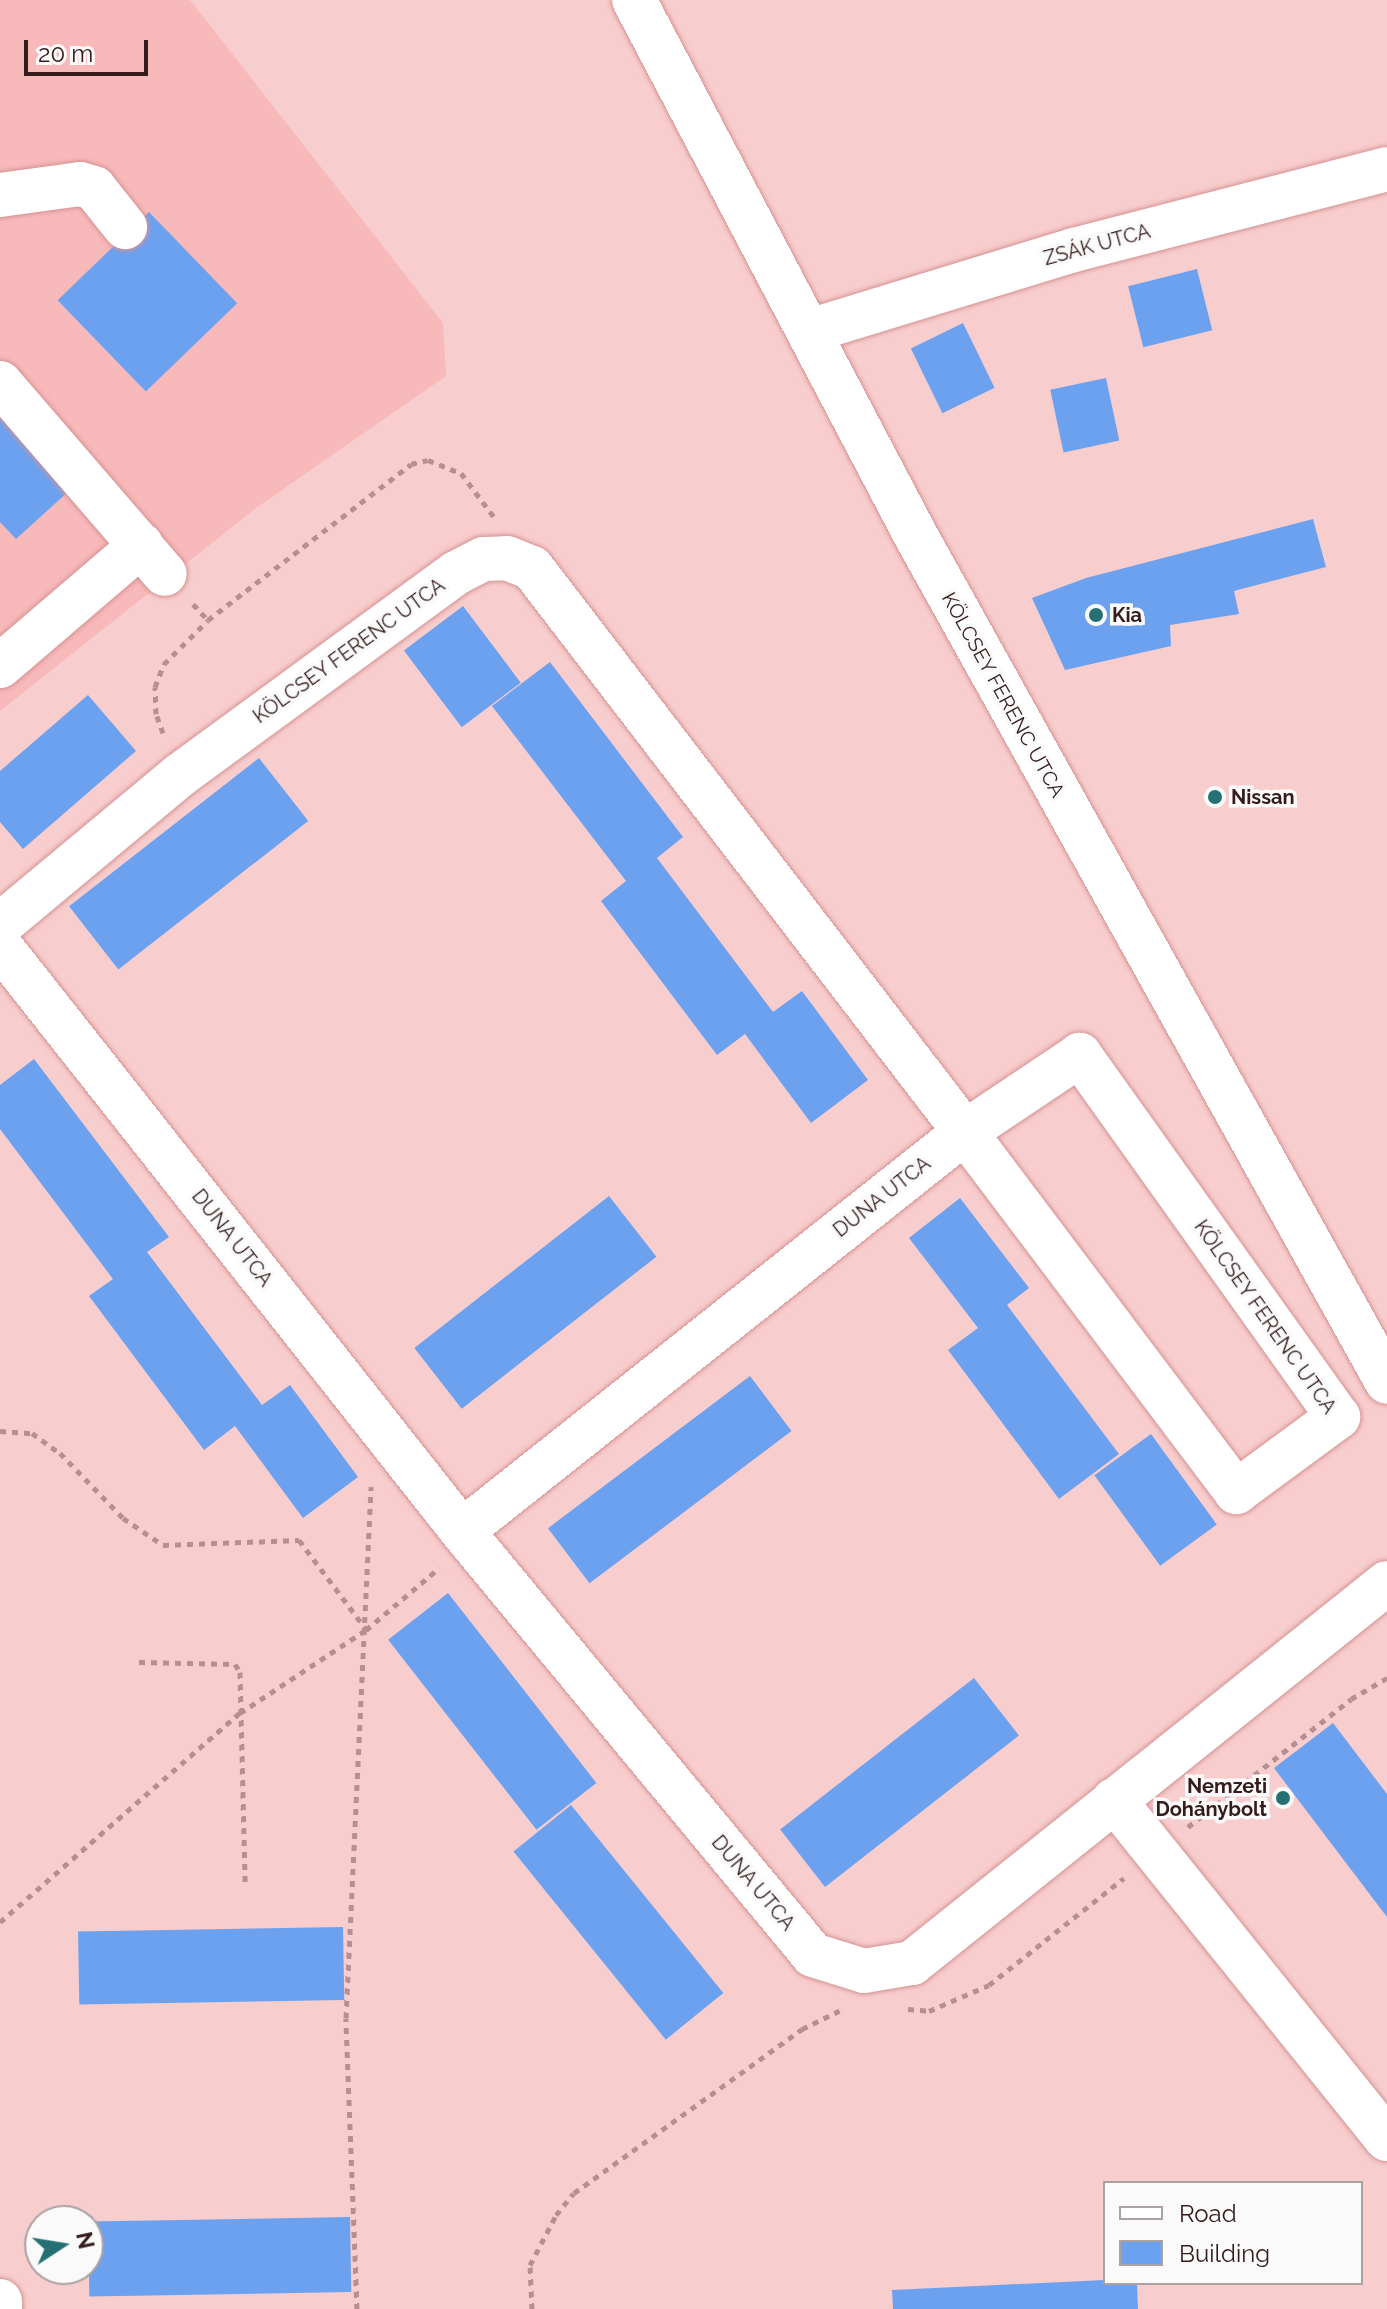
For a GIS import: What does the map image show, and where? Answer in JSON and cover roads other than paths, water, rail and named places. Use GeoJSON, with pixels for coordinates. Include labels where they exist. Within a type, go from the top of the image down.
{"type":"FeatureCollection","features":[{"type":"Feature","properties":{"kind":"street","name":"KÖLCSEY FERENC UTCA"},"geometry":{"type":"LineString","coordinates":[[634,0],[916,536],[1387,1382]]}},
{"type":"Feature","properties":{"kind":"street","name":"ZSÁK UTCA"},"geometry":{"type":"LineString","coordinates":[[809,331],[1074,250],[1387,169]]}},
{"type":"Feature","properties":{"kind":"street"},"geometry":{"type":"LineString","coordinates":[[0,195],[80,184],[94,188],[125,227]]}},
{"type":"Feature","properties":{"kind":"street"},"geometry":{"type":"LineString","coordinates":[[0,383],[153,560],[0,666]]}},
{"type":"Feature","properties":{"kind":"street","name":"KÖLCSEY FERENC UTCA"},"geometry":{"type":"LineString","coordinates":[[0,925],[180,775],[467,565],[484,559],[507,558],[532,568],[965,1132],[1236,1492],[1338,1417],[1080,1055],[965,1132]]}},
{"type":"Feature","properties":{"kind":"street","name":"DUNA UTCA"},"geometry":{"type":"LineString","coordinates":[[0,946],[466,1536],[813,1955],[864,1971],[912,1963],[1387,1583]]}},
{"type":"Feature","properties":{"kind":"street","name":"DUNA UTCA"},"geometry":{"type":"LineString","coordinates":[[466,1536],[965,1132]]}},
{"type":"Feature","properties":{"kind":"street"},"geometry":{"type":"LineString","coordinates":[[1114,1800],[1387,2139]]}},
{"type":"Feature","properties":{"kind":"street"},"geometry":{"type":"LineString","coordinates":[[0,2301],[0,2309]]}},
{"type":"Feature","properties":{"kind":"place","name":"Kia"},"geometry":{"type":"Point","coordinates":[1096,615]}},
{"type":"Feature","properties":{"kind":"place","name":"Nissan"},"geometry":{"type":"Point","coordinates":[1215,797]}},
{"type":"Feature","properties":{"kind":"place","name":"Nemzeti Dohánybolt"},"geometry":{"type":"Point","coordinates":[1283,1798]}}]}
